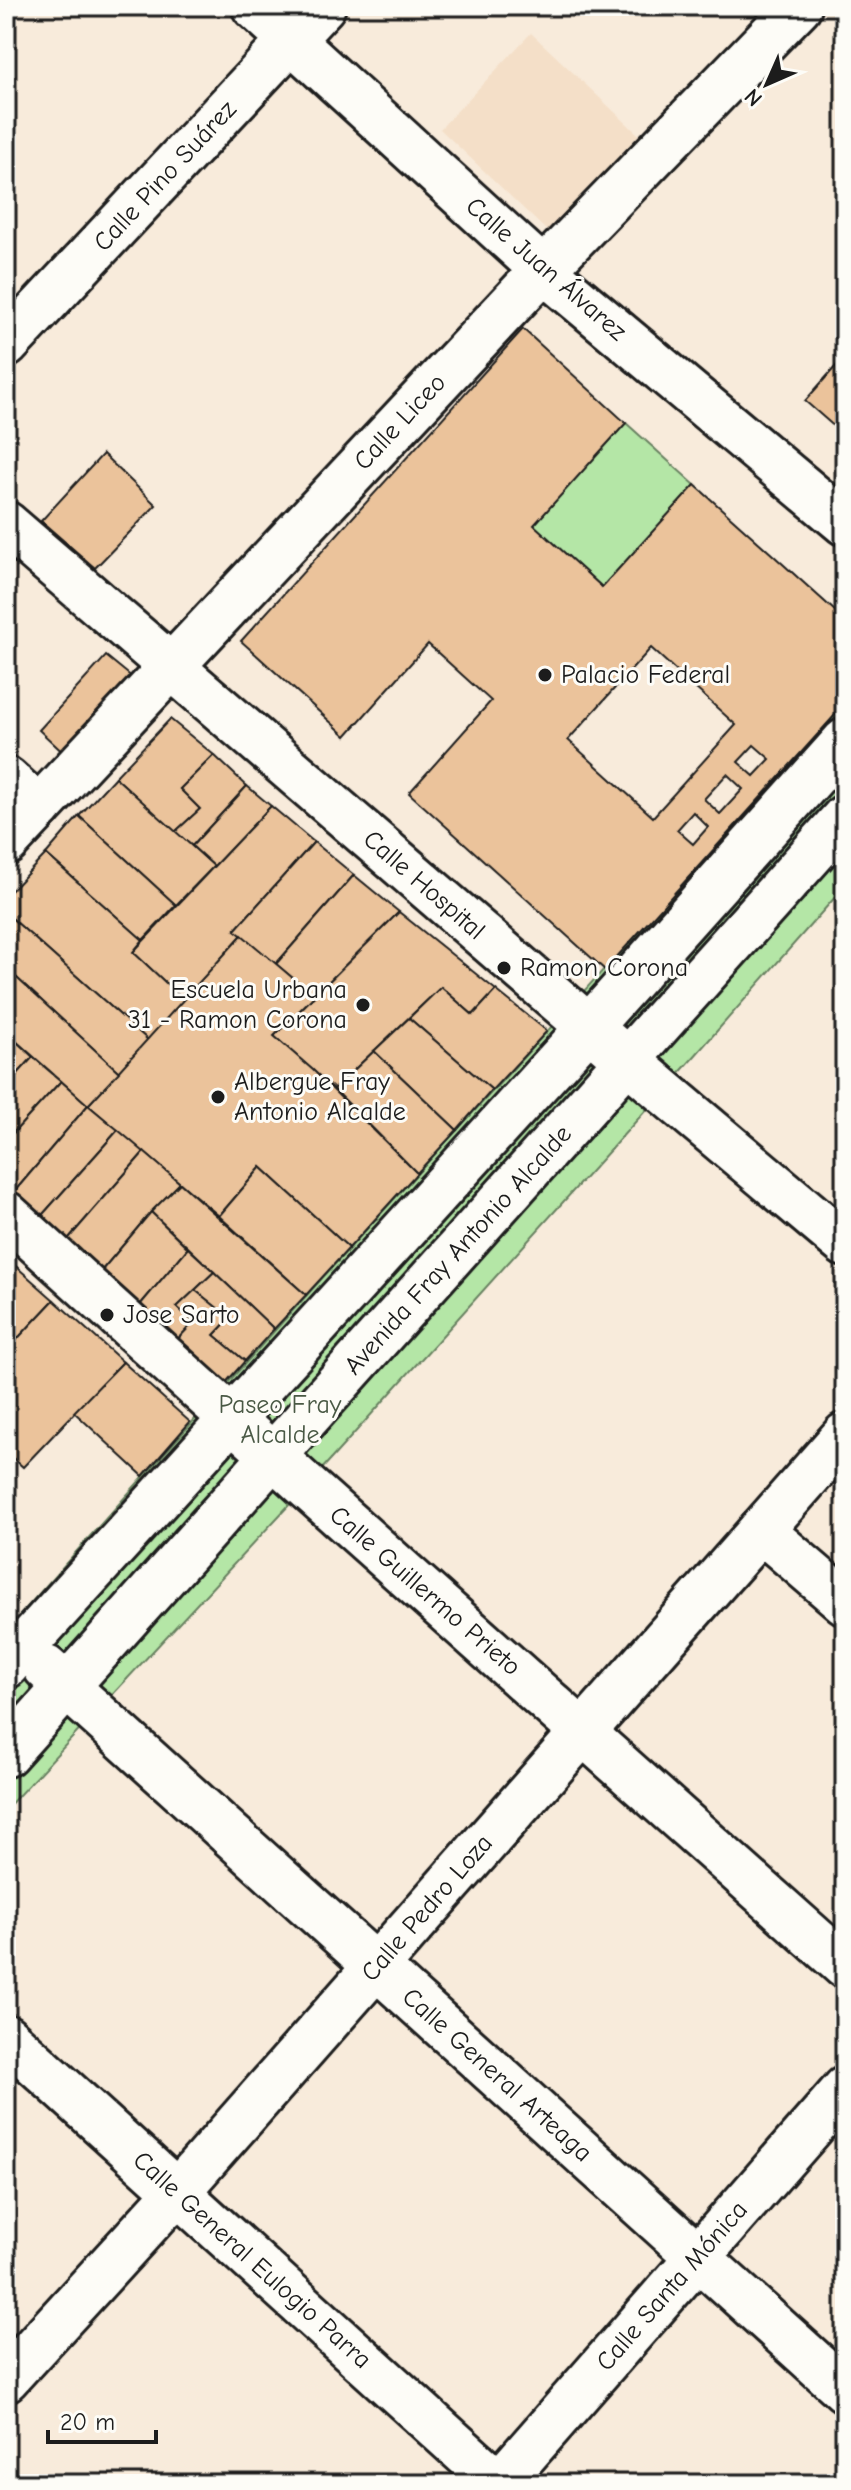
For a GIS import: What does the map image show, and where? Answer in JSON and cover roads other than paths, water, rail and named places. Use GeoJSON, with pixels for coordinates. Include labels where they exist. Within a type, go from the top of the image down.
{"type":"FeatureCollection","features":[{"type":"Feature","properties":{"kind":"street","name":"Calle Juan Álvarez"},"geometry":{"type":"LineString","coordinates":[[254,6],[543,270],[845,523]]}},
{"type":"Feature","properties":{"kind":"street","name":"Calle Pino Suárez"},"geometry":{"type":"LineString","coordinates":[[6,345],[323,6]]}},
{"type":"Feature","properties":{"kind":"street","name":"Calle Liceo"},"geometry":{"type":"LineString","coordinates":[[6,843],[543,270],[799,6]]}},
{"type":"Feature","properties":{"kind":"street","name":"Calle Hospital"},"geometry":{"type":"LineString","coordinates":[[6,524],[170,668],[845,1244]]}},
{"type":"Feature","properties":{"kind":"street","name":"Avenida Fray Antonio Alcalde"},"geometry":{"type":"LineString","coordinates":[[12,1648],[233,1419],[845,741]]}},
{"type":"Feature","properties":{"kind":"street"},"geometry":{"type":"LineString","coordinates":[[6,779],[39,808]]}},
{"type":"Feature","properties":{"kind":"street","name":"Avenida Fray Antonio Alcalde"},"geometry":{"type":"LineString","coordinates":[[6,1754],[845,817]]}},
{"type":"Feature","properties":{"kind":"street","name":"Calle Guillermo Prieto"},"geometry":{"type":"LineString","coordinates":[[6,1214],[845,1966]]}},
{"type":"Feature","properties":{"kind":"street","name":"Calle Pedro Loza"},"geometry":{"type":"LineString","coordinates":[[6,2379],[177,2192],[845,1435]]}},
{"type":"Feature","properties":{"kind":"street"},"geometry":{"type":"LineString","coordinates":[[761,1530],[845,1602]]}},
{"type":"Feature","properties":{"kind":"street","name":"Calle General Arteaga"},"geometry":{"type":"LineString","coordinates":[[12,1648],[66,1687],[845,2390]]}},
{"type":"Feature","properties":{"kind":"street","name":"Calle General Eulogio Parra"},"geometry":{"type":"LineString","coordinates":[[6,2037],[499,2484]]}},
{"type":"Feature","properties":{"kind":"street","name":"Calle Santa Mónica"},"geometry":{"type":"LineString","coordinates":[[499,2484],[845,2089]]}},
{"type":"Feature","properties":{"kind":"place","name":"Palacio Federal"},"geometry":{"type":"Point","coordinates":[545,675]}},
{"type":"Feature","properties":{"kind":"place","name":"Ramon Corona"},"geometry":{"type":"Point","coordinates":[504,968]}},
{"type":"Feature","properties":{"kind":"place","name":"Escuela Urbana 31 - Ramon Corona"},"geometry":{"type":"Point","coordinates":[363,1005]}},
{"type":"Feature","properties":{"kind":"place","name":"Albergue Fray Antonio Alcalde"},"geometry":{"type":"Point","coordinates":[218,1097]}},
{"type":"Feature","properties":{"kind":"place","name":"Jose Sarto"},"geometry":{"type":"Point","coordinates":[107,1315]}},
{"type":"Feature","properties":{"kind":"park label","name":"Paseo Fray Alcalde"},"geometry":{"type":"Point","coordinates":[280,1420]}}]}
